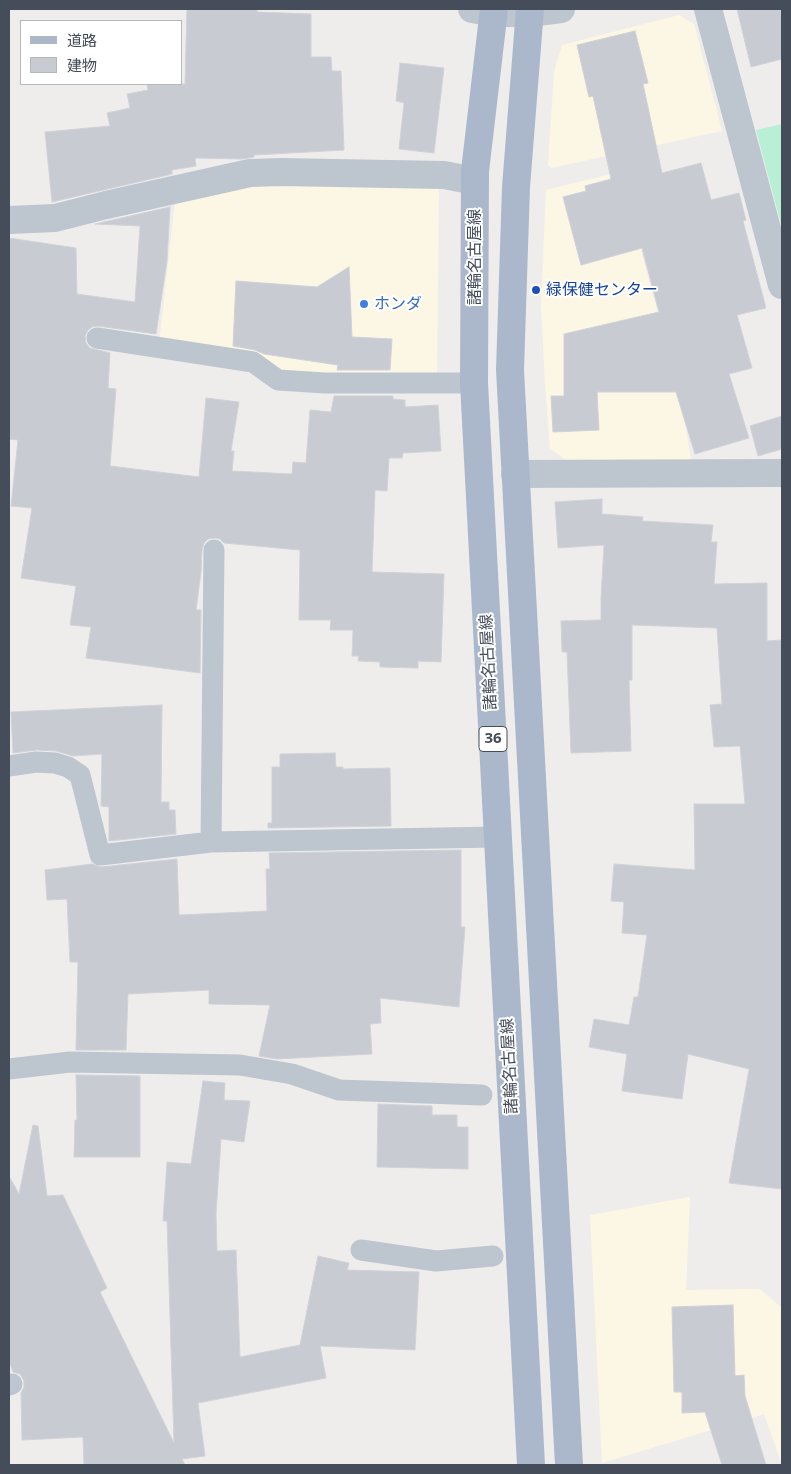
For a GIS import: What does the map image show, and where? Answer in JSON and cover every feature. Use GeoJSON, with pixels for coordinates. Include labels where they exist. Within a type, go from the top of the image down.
{"type":"FeatureCollection","features":[{"type":"Feature","properties":{"kind":"main road","name":"諸輪名古屋線"},"geometry":{"type":"LineString","coordinates":[[487,10],[475,181],[474,383],[530,1465]]}},
{"type":"Feature","properties":{"kind":"main road","name":"36"},"geometry":{"type":"LineString","coordinates":[[530,11],[515,216],[510,370],[569,1465]]}},
{"type":"Feature","properties":{"kind":"street"},"geometry":{"type":"LineString","coordinates":[[487,10],[530,11],[561,9]]}},
{"type":"Feature","properties":{"kind":"street"},"geometry":{"type":"LineString","coordinates":[[708,9],[782,286]]}},
{"type":"Feature","properties":{"kind":"street"},"geometry":{"type":"LineString","coordinates":[[9,220],[55,218],[250,173],[444,175],[475,181]]}},
{"type":"Feature","properties":{"kind":"street"},"geometry":{"type":"LineString","coordinates":[[515,474],[782,474]]}},
{"type":"Feature","properties":{"kind":"lane"},"geometry":{"type":"LineString","coordinates":[[97,338],[253,362],[278,380],[325,383],[474,383]]}},
{"type":"Feature","properties":{"kind":"lane"},"geometry":{"type":"LineString","coordinates":[[211,842],[214,550]]}},
{"type":"Feature","properties":{"kind":"lane"},"geometry":{"type":"LineString","coordinates":[[9,766],[36,762],[55,763],[68,767],[80,775],[100,855],[211,842],[498,837]]}},
{"type":"Feature","properties":{"kind":"lane"},"geometry":{"type":"LineString","coordinates":[[9,1069],[70,1062],[240,1065],[292,1074],[339,1090],[482,1095]]}},
{"type":"Feature","properties":{"kind":"lane"},"geometry":{"type":"LineString","coordinates":[[361,1250],[436,1261],[493,1256]]}},
{"type":"Feature","properties":{"kind":"shaded area"},"geometry":{"type":"Polygon","coordinates":[[[679,15],[694,24],[722,131],[551,168],[548,165],[554,72],[562,45],[679,15]]]}},
{"type":"Feature","properties":{"kind":"shaded area"},"geometry":{"type":"Polygon","coordinates":[[[636,168],[656,246],[641,251],[680,394],[691,460],[567,461],[550,448],[545,385],[541,305],[546,190],[636,168]]]}},
{"type":"Feature","properties":{"kind":"shaded area"},"geometry":{"type":"Polygon","coordinates":[[[252,185],[439,185],[437,379],[324,381],[159,344],[175,202],[252,185]]]}},
{"type":"Feature","properties":{"kind":"shaded area"},"geometry":{"type":"Polygon","coordinates":[[[690,1197],[686,1290],[760,1289],[782,1308],[782,1465],[764,1414],[602,1463],[590,1215],[690,1197]]]}},
{"type":"Feature","properties":{"kind":"green space"},"geometry":{"type":"Polygon","coordinates":[[[782,124],[782,228],[756,130],[782,124]]]}},
{"type":"Feature","properties":{"kind":"building"},"geometry":{"type":"Polygon","coordinates":[[[187,9],[257,9],[257,12],[311,14],[311,57],[331,57],[332,71],[341,71],[344,150],[254,155],[254,157],[242,159],[195,158],[196,166],[172,170],[172,174],[52,202],[45,132],[110,126],[107,113],[130,108],[127,94],[148,90],[147,85],[185,84],[187,9]]]}},
{"type":"Feature","properties":{"kind":"building"},"geometry":{"type":"Polygon","coordinates":[[[737,9],[782,9],[782,59],[751,67],[737,9]]]}},
{"type":"Feature","properties":{"kind":"building"},"geometry":{"type":"Polygon","coordinates":[[[635,31],[648,83],[643,84],[662,173],[701,163],[711,200],[739,193],[746,220],[743,221],[766,308],[737,315],[752,368],[729,374],[749,438],[695,454],[676,392],[597,392],[599,430],[553,432],[551,396],[564,396],[564,334],[659,312],[642,248],[581,265],[563,197],[586,191],[585,186],[611,179],[593,96],[589,97],[577,45],[635,31]]]}},
{"type":"Feature","properties":{"kind":"building"},"geometry":{"type":"Polygon","coordinates":[[[400,63],[444,68],[434,153],[399,149],[404,103],[396,101],[400,63]]]}},
{"type":"Feature","properties":{"kind":"building"},"geometry":{"type":"Polygon","coordinates":[[[170,207],[167,261],[156,334],[98,326],[88,330],[85,336],[86,343],[90,348],[110,353],[108,388],[116,389],[110,466],[199,477],[206,398],[239,402],[231,451],[234,451],[232,471],[292,474],[293,462],[306,463],[310,410],[331,412],[334,396],[393,396],[393,399],[405,400],[405,407],[438,405],[441,451],[403,453],[402,458],[389,458],[387,491],[375,490],[372,572],[444,574],[441,662],[418,661],[418,668],[380,667],[380,662],[358,661],[359,656],[352,656],[353,630],[330,630],[331,620],[299,620],[300,550],[224,543],[220,539],[215,538],[208,539],[204,543],[196,610],[201,610],[200,673],[86,658],[91,627],[70,625],[76,586],[21,578],[32,508],[11,506],[18,440],[9,439],[9,238],[76,248],[77,294],[135,302],[140,226],[95,224],[170,207]]]}},
{"type":"Feature","properties":{"kind":"building"},"geometry":{"type":"Polygon","coordinates":[[[349,267],[352,337],[392,339],[390,370],[337,370],[338,365],[264,354],[255,350],[233,346],[236,281],[317,287],[349,267]]]}},
{"type":"Feature","properties":{"kind":"building"},"geometry":{"type":"Polygon","coordinates":[[[782,416],[782,449],[758,456],[750,426],[782,416]]]}},
{"type":"Feature","properties":{"kind":"building"},"geometry":{"type":"Polygon","coordinates":[[[602,499],[602,514],[643,517],[642,521],[713,525],[711,542],[717,542],[714,584],[767,583],[767,641],[782,640],[782,1189],[729,1183],[749,1069],[688,1054],[682,1099],[622,1091],[627,1054],[589,1047],[594,1019],[629,1025],[634,997],[638,997],[647,935],[622,933],[624,902],[611,901],[614,864],[695,870],[694,804],[745,804],[740,746],[714,747],[710,705],[722,704],[717,628],[632,625],[632,680],[629,680],[631,751],[571,753],[567,652],[562,652],[561,621],[601,620],[604,545],[558,548],[555,502],[602,499]]]}},
{"type":"Feature","properties":{"kind":"building"},"geometry":{"type":"Polygon","coordinates":[[[162,705],[161,802],[169,802],[169,810],[175,810],[176,834],[109,841],[109,807],[101,806],[102,754],[73,756],[56,751],[37,750],[13,753],[11,712],[162,705]]]}},
{"type":"Feature","properties":{"kind":"building"},"geometry":{"type":"Polygon","coordinates":[[[335,753],[336,767],[343,767],[343,769],[390,768],[391,826],[268,828],[268,823],[272,823],[272,767],[280,767],[280,754],[335,753]]]}},
{"type":"Feature","properties":{"kind":"building"},"geometry":{"type":"Polygon","coordinates":[[[461,850],[461,927],[465,927],[459,1007],[380,998],[381,1023],[370,1024],[372,1054],[277,1059],[259,1056],[270,1005],[209,1004],[209,990],[128,994],[126,1050],[76,1050],[78,962],[70,962],[67,899],[47,900],[45,870],[92,864],[101,867],[177,859],[179,915],[267,911],[266,869],[270,869],[269,853],[461,850]]]}},
{"type":"Feature","properties":{"kind":"building"},"geometry":{"type":"Polygon","coordinates":[[[76,1075],[140,1076],[140,1157],[74,1157],[75,1120],[77,1120],[76,1075]]]}},
{"type":"Feature","properties":{"kind":"building"},"geometry":{"type":"Polygon","coordinates":[[[203,1081],[225,1083],[224,1100],[250,1101],[244,1142],[221,1139],[216,1214],[217,1251],[236,1250],[240,1357],[300,1345],[318,1256],[349,1263],[347,1270],[419,1272],[415,1350],[320,1346],[326,1378],[198,1403],[205,1456],[182,1459],[185,1465],[84,1465],[83,1437],[22,1440],[21,1393],[24,1381],[20,1374],[13,1372],[9,1361],[9,1176],[19,1194],[33,1125],[38,1126],[47,1196],[63,1195],[107,1288],[100,1292],[174,1443],[167,1221],[163,1221],[167,1162],[191,1164],[203,1081]]]}},
{"type":"Feature","properties":{"kind":"building"},"geometry":{"type":"Polygon","coordinates":[[[378,1104],[432,1106],[432,1115],[457,1115],[457,1127],[468,1127],[468,1169],[377,1167],[378,1104]]]}},
{"type":"Feature","properties":{"kind":"building"},"geometry":{"type":"Polygon","coordinates":[[[733,1305],[735,1376],[744,1375],[745,1396],[766,1465],[722,1465],[705,1412],[682,1413],[682,1392],[674,1392],[672,1307],[733,1305]]]}},
{"type":"Feature","properties":{"kind":"place","name":"緑保健センター"},"geometry":{"type":"Point","coordinates":[536,290]}},
{"type":"Feature","properties":{"kind":"place","name":"ホンダ"},"geometry":{"type":"Point","coordinates":[364,304]}}]}
